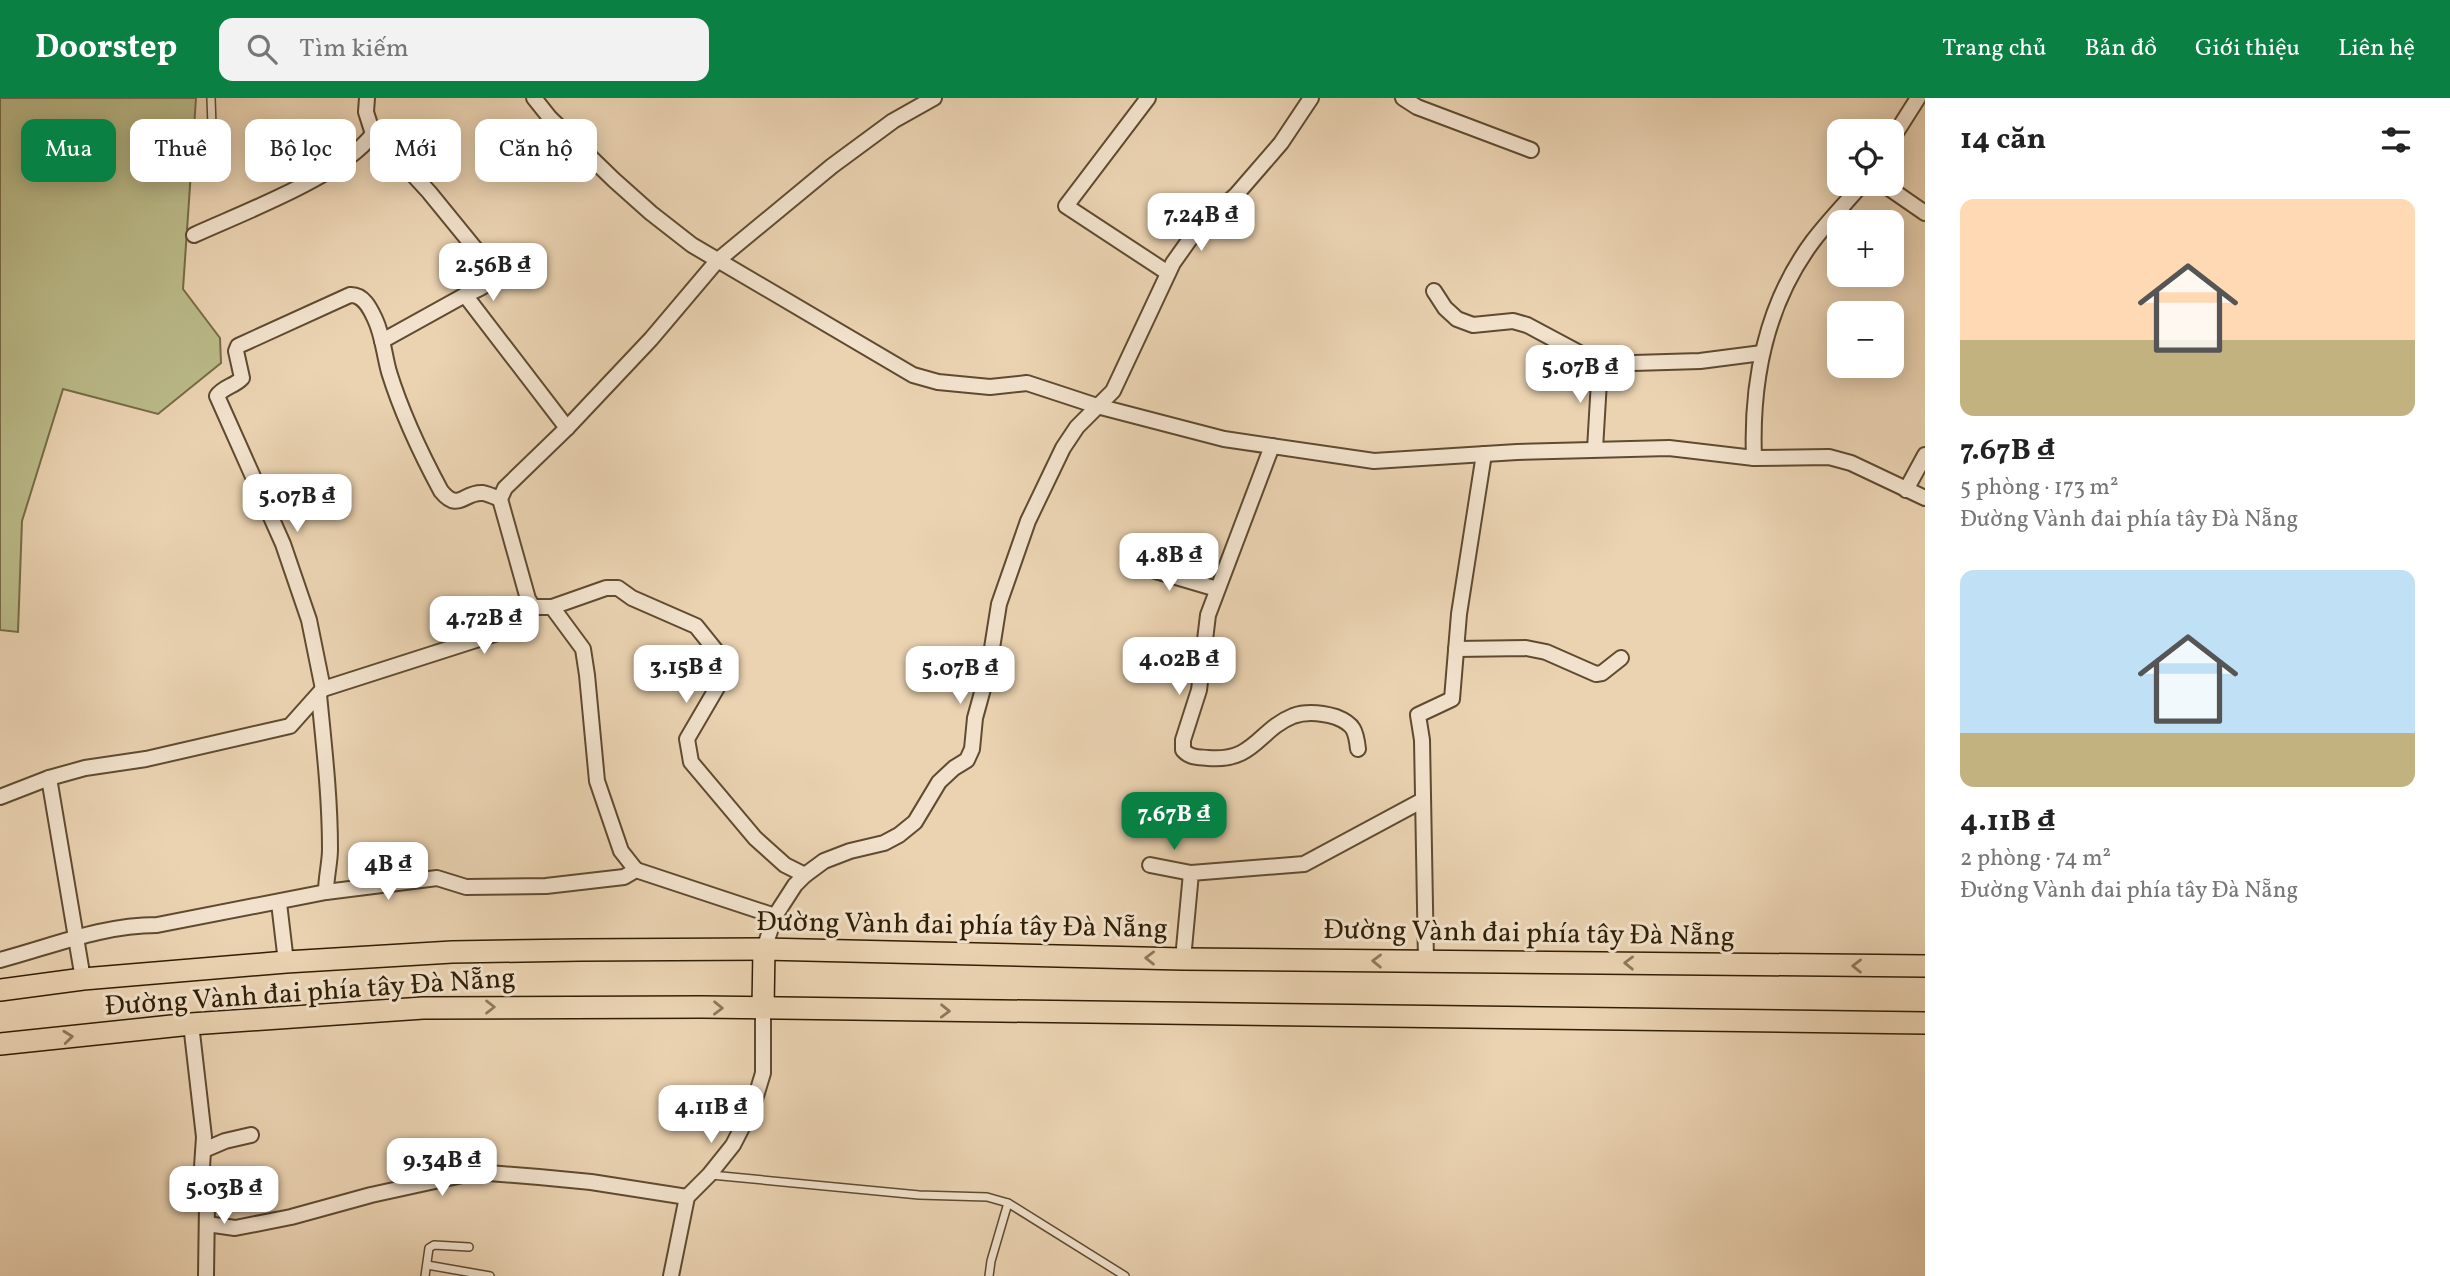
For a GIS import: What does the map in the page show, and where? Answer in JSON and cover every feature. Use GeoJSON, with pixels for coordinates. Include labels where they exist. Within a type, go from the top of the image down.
{"type":"FeatureCollection","features":[{"type":"Feature","properties":{"kind":"main road","name":"Đường Vành đai phía tây Đà Nẵng"},"geometry":{"type":"LineString","coordinates":[[0,990],[83,979],[286,962],[452,952],[764,949],[1183,958],[1925,966]]}},
{"type":"Feature","properties":{"kind":"main road"},"geometry":{"type":"LineString","coordinates":[[763,1009],[764,949]]}},
{"type":"Feature","properties":{"kind":"main road","name":"Đường Vành đai phía tây Đà Nẵng"},"geometry":{"type":"LineString","coordinates":[[0,1044],[191,1024],[422,1008],[763,1009],[1925,1023]]}},
{"type":"Feature","properties":{"kind":"street"},"geometry":{"type":"LineString","coordinates":[[367,98],[366,112],[370,125]]}},
{"type":"Feature","properties":{"kind":"street"},"geometry":{"type":"LineString","coordinates":[[534,98],[550,118],[651,214],[717,261],[912,375],[938,383],[990,387],[1027,383],[1097,406],[1224,439],[1374,461],[1595,449],[1669,448],[1754,458],[1829,457],[1851,463],[1925,498]]}},
{"type":"Feature","properties":{"kind":"street"},"geometry":{"type":"LineString","coordinates":[[533,607],[528,599],[500,499],[505,488],[651,340],[717,261],[832,166],[893,121],[934,98]]}},
{"type":"Feature","properties":{"kind":"street"},"geometry":{"type":"LineString","coordinates":[[1148,98],[1066,206],[1168,273]]}},
{"type":"Feature","properties":{"kind":"street"},"geometry":{"type":"LineString","coordinates":[[764,949],[775,916],[795,885],[824,861],[899,835],[915,822],[939,782],[968,760],[972,749],[975,718],[989,667],[999,604],[1028,521],[1063,448],[1077,427],[1113,391],[1168,273],[1195,232],[1236,195],[1281,143],[1311,98]]}},
{"type":"Feature","properties":{"kind":"street"},"geometry":{"type":"LineString","coordinates":[[1403,98],[1417,107],[1531,150]]}},
{"type":"Feature","properties":{"kind":"street"},"geometry":{"type":"LineString","coordinates":[[1904,120],[1918,98]]}},
{"type":"Feature","properties":{"kind":"street"},"geometry":{"type":"LineString","coordinates":[[194,235],[300,187],[361,149],[370,138]]}},
{"type":"Feature","properties":{"kind":"street"},"geometry":{"type":"LineString","coordinates":[[382,341],[488,284],[493,273],[420,182]]}},
{"type":"Feature","properties":{"kind":"street"},"geometry":{"type":"LineString","coordinates":[[1754,458],[1752,420],[1756,384],[1762,353],[1777,306],[1813,241],[1852,196]]}},
{"type":"Feature","properties":{"kind":"street"},"geometry":{"type":"LineString","coordinates":[[1900,196],[1925,213]]}},
{"type":"Feature","properties":{"kind":"street"},"geometry":{"type":"LineString","coordinates":[[1434,291],[1445,308],[1457,319],[1473,325],[1513,321],[1527,325],[1600,364],[1700,361],[1762,353]]}},
{"type":"Feature","properties":{"kind":"street"},"geometry":{"type":"LineString","coordinates":[[326,892],[330,811],[321,692],[309,620],[283,544],[217,396],[242,377],[236,351],[238,346],[350,295],[359,296],[375,319],[388,370],[414,441],[441,491],[454,501],[483,493],[500,499]]}},
{"type":"Feature","properties":{"kind":"street"},"geometry":{"type":"LineString","coordinates":[[465,295],[567,428]]}},
{"type":"Feature","properties":{"kind":"street"},"geometry":{"type":"LineString","coordinates":[[1595,449],[1600,364]]}},
{"type":"Feature","properties":{"kind":"street"},"geometry":{"type":"LineString","coordinates":[[1272,446],[1208,615],[1199,690],[1183,740],[1183,750],[1186,754],[1219,759],[1232,757],[1254,746],[1283,721],[1295,715],[1317,713],[1349,723],[1356,731],[1358,750]]}},
{"type":"Feature","properties":{"kind":"street"},"geometry":{"type":"LineString","coordinates":[[1426,961],[1422,740],[1418,715],[1452,699],[1459,614],[1484,454]]}},
{"type":"Feature","properties":{"kind":"street"},"geometry":{"type":"LineString","coordinates":[[1906,490],[1925,455]]}},
{"type":"Feature","properties":{"kind":"street"},"geometry":{"type":"LineString","coordinates":[[1132,564],[1217,589]]}},
{"type":"Feature","properties":{"kind":"street"},"geometry":{"type":"LineString","coordinates":[[0,797],[85,768],[146,759],[290,726],[321,692],[504,631],[533,607],[552,607],[606,589],[618,588],[632,598],[696,626],[729,667],[687,739],[691,762],[755,838],[785,865],[805,876]]}},
{"type":"Feature","properties":{"kind":"street"},"geometry":{"type":"LineString","coordinates":[[552,607],[583,649],[597,781],[621,851],[636,870],[775,916]]}},
{"type":"Feature","properties":{"kind":"street"},"geometry":{"type":"LineString","coordinates":[[1456,649],[1527,649],[1546,652],[1596,674],[1602,673],[1621,658]]}},
{"type":"Feature","properties":{"kind":"street"},"geometry":{"type":"LineString","coordinates":[[50,778],[83,979]]}},
{"type":"Feature","properties":{"kind":"street"},"geometry":{"type":"LineString","coordinates":[[1150,865],[1191,873],[1304,864],[1423,800]]}},
{"type":"Feature","properties":{"kind":"street"},"geometry":{"type":"LineString","coordinates":[[0,960],[77,936],[129,925],[157,925],[326,892],[437,878],[466,887],[567,885],[624,877],[636,870]]}},
{"type":"Feature","properties":{"kind":"street"},"geometry":{"type":"LineString","coordinates":[[1183,958],[1191,873]]}},
{"type":"Feature","properties":{"kind":"street"},"geometry":{"type":"LineString","coordinates":[[279,903],[286,962]]}},
{"type":"Feature","properties":{"kind":"street"},"geometry":{"type":"LineString","coordinates":[[671,1276],[687,1197],[733,1145],[756,1095],[763,1073],[763,1009]]}},
{"type":"Feature","properties":{"kind":"street"},"geometry":{"type":"LineString","coordinates":[[191,1024],[204,1150],[201,1182],[207,1204],[206,1276]]}},
{"type":"Feature","properties":{"kind":"street"},"geometry":{"type":"LineString","coordinates":[[204,1150],[251,1135]]}},
{"type":"Feature","properties":{"kind":"street"},"geometry":{"type":"LineString","coordinates":[[207,1224],[235,1228],[291,1217],[371,1195],[478,1174],[591,1182],[687,1197]]}},
{"type":"Feature","properties":{"kind":"lane"},"geometry":{"type":"LineString","coordinates":[[211,98],[212,119]]}},
{"type":"Feature","properties":{"kind":"lane"},"geometry":{"type":"LineString","coordinates":[[709,1175],[919,1195],[987,1197],[1008,1203],[1125,1276]]}},
{"type":"Feature","properties":{"kind":"lane"},"geometry":{"type":"LineString","coordinates":[[989,1276],[1008,1203]]}},
{"type":"Feature","properties":{"kind":"lane"},"geometry":{"type":"LineString","coordinates":[[425,1276],[429,1248],[434,1245],[469,1247]]}},
{"type":"Feature","properties":{"kind":"lane"},"geometry":{"type":"LineString","coordinates":[[427,1265],[490,1276]]}},
{"type":"Feature","properties":{"kind":"green space"},"geometry":{"type":"Polygon","coordinates":[[[0,98],[196,98],[195,119],[130,119],[130,182],[190,182],[183,289],[220,338],[221,363],[158,414],[63,389],[22,521],[18,632],[0,630],[0,98]]]}}]}
